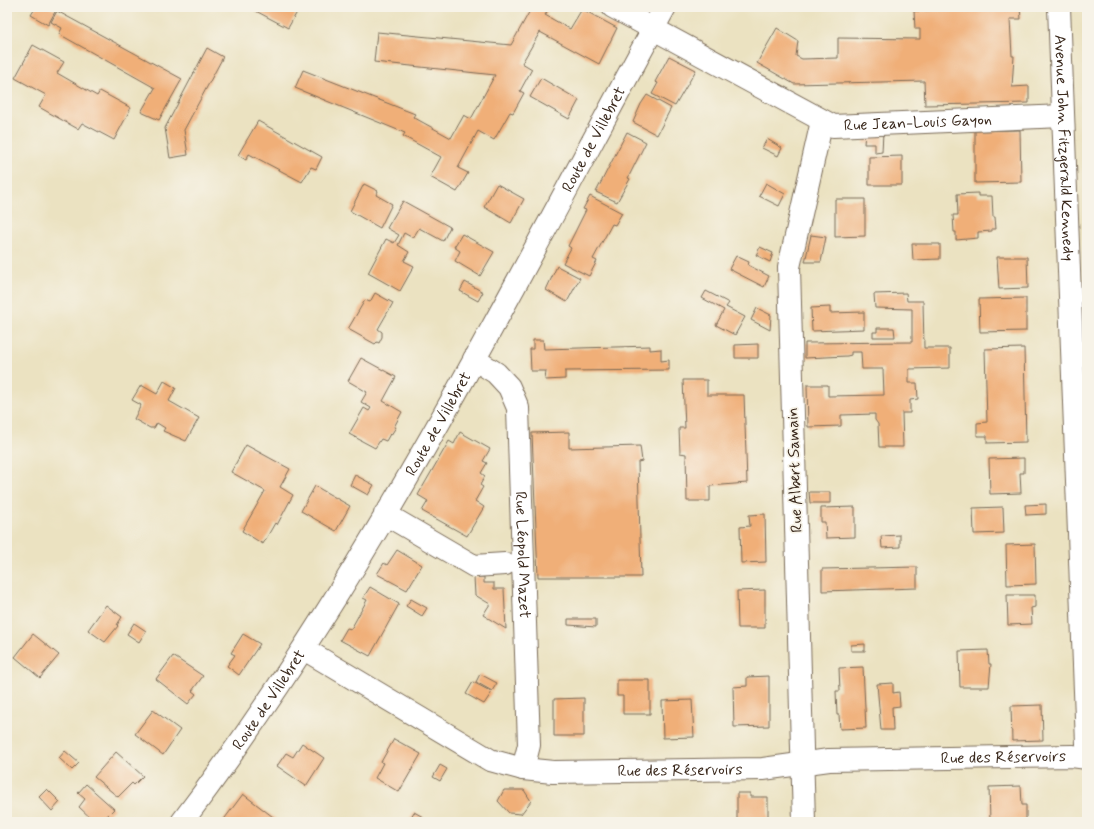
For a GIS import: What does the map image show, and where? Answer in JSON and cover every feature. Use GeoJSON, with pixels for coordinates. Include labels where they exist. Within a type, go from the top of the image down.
{"type":"FeatureCollection","features":[{"type":"Feature","properties":{"kind":"street","name":"Rue Jean-Louis Gayon"},"geometry":{"type":"LineString","coordinates":[[613,7],[833,126],[1063,116]]}},
{"type":"Feature","properties":{"kind":"street","name":"Route de Villebret"},"geometry":{"type":"LineString","coordinates":[[182,822],[230,759],[304,649],[385,514],[474,359],[665,7]]}},
{"type":"Feature","properties":{"kind":"street","name":"Avenue John Fitzgerald Kennedy"},"geometry":{"type":"LineString","coordinates":[[1059,7],[1063,116],[1080,364],[1087,744]]}},
{"type":"Feature","properties":{"kind":"street","name":"Rue Albert Samain"},"geometry":{"type":"LineString","coordinates":[[804,822],[789,267],[822,121]]}},
{"type":"Feature","properties":{"kind":"street","name":"Rue Léopold Mazet"},"geometry":{"type":"LineString","coordinates":[[474,359],[496,373],[509,387],[518,408],[529,745],[523,769]]}},
{"type":"Feature","properties":{"kind":"street"},"geometry":{"type":"LineString","coordinates":[[385,514],[474,566],[505,564]]}},
{"type":"Feature","properties":{"kind":"street","name":"Rue des Réservoirs"},"geometry":{"type":"LineString","coordinates":[[304,649],[490,760],[523,769],[553,772],[755,769],[829,760],[1072,756],[1087,758]]}},
{"type":"Feature","properties":{"kind":"building"},"geometry":{"type":"Polygon","coordinates":[[[36,7],[49,7],[56,10],[48,25],[31,15],[36,7]]]}},
{"type":"Feature","properties":{"kind":"building"},"geometry":{"type":"Polygon","coordinates":[[[253,7],[300,7],[288,28],[252,9],[253,7]]]}},
{"type":"Feature","properties":{"kind":"building"},"geometry":{"type":"Polygon","coordinates":[[[532,7],[550,7],[545,15],[570,29],[582,9],[617,28],[599,64],[540,32],[522,63],[532,69],[520,91],[524,93],[513,113],[510,112],[494,140],[478,131],[458,168],[468,173],[457,192],[430,177],[441,157],[403,136],[405,133],[295,88],[303,70],[415,114],[413,117],[451,138],[464,115],[471,119],[495,75],[374,62],[377,32],[511,45],[532,7]]]}},
{"type":"Feature","properties":{"kind":"building"},"geometry":{"type":"Polygon","coordinates":[[[986,7],[1020,7],[1021,19],[1010,19],[1012,56],[1014,56],[1012,87],[1029,86],[1029,103],[925,105],[924,81],[794,84],[757,63],[777,28],[798,41],[796,56],[802,59],[838,58],[838,38],[920,39],[920,29],[915,29],[914,11],[986,9],[986,7]]]}},
{"type":"Feature","properties":{"kind":"building"},"geometry":{"type":"Polygon","coordinates":[[[57,11],[182,79],[159,120],[141,112],[155,88],[59,34],[62,28],[51,22],[57,11]]]}},
{"type":"Feature","properties":{"kind":"building"},"geometry":{"type":"Polygon","coordinates":[[[33,45],[64,62],[57,73],[97,96],[100,91],[131,108],[114,140],[82,123],[78,129],[39,107],[46,95],[15,78],[33,45]]]}},
{"type":"Feature","properties":{"kind":"building"},"geometry":{"type":"Polygon","coordinates":[[[207,48],[223,57],[184,130],[188,155],[170,158],[165,128],[207,48]]]}},
{"type":"Feature","properties":{"kind":"building"},"geometry":{"type":"Polygon","coordinates":[[[669,56],[696,70],[675,106],[652,94],[658,83],[655,82],[669,56]]]}},
{"type":"Feature","properties":{"kind":"building"},"geometry":{"type":"Polygon","coordinates":[[[541,78],[579,100],[569,119],[530,97],[541,78]]]}},
{"type":"Feature","properties":{"kind":"building"},"geometry":{"type":"Polygon","coordinates":[[[647,95],[671,108],[657,135],[633,122],[647,95]]]}},
{"type":"Feature","properties":{"kind":"building"},"geometry":{"type":"Polygon","coordinates":[[[258,121],[322,157],[316,169],[311,167],[302,182],[249,154],[246,160],[238,155],[258,121]]]}},
{"type":"Feature","properties":{"kind":"building"},"geometry":{"type":"Polygon","coordinates":[[[1020,130],[1021,182],[975,183],[975,131],[1020,130]]]}},
{"type":"Feature","properties":{"kind":"building"},"geometry":{"type":"Polygon","coordinates":[[[627,132],[646,142],[628,178],[630,179],[617,202],[596,192],[627,132]]]}},
{"type":"Feature","properties":{"kind":"building"},"geometry":{"type":"Polygon","coordinates":[[[883,132],[882,152],[875,153],[875,144],[864,144],[865,133],[883,132]]]}},
{"type":"Feature","properties":{"kind":"building"},"geometry":{"type":"Polygon","coordinates":[[[767,139],[782,148],[778,156],[762,148],[767,139]]]}},
{"type":"Feature","properties":{"kind":"building"},"geometry":{"type":"Polygon","coordinates":[[[902,156],[902,185],[869,185],[869,157],[902,156]]]}},
{"type":"Feature","properties":{"kind":"building"},"geometry":{"type":"Polygon","coordinates":[[[766,183],[785,194],[779,206],[759,196],[766,183]]]}},
{"type":"Feature","properties":{"kind":"building"},"geometry":{"type":"Polygon","coordinates":[[[364,184],[378,191],[376,195],[392,204],[380,228],[350,211],[364,184]]]}},
{"type":"Feature","properties":{"kind":"building"},"geometry":{"type":"Polygon","coordinates":[[[497,184],[524,199],[511,223],[484,207],[497,184]]]}},
{"type":"Feature","properties":{"kind":"building"},"geometry":{"type":"Polygon","coordinates":[[[978,193],[978,196],[992,196],[993,217],[995,217],[996,229],[992,229],[992,231],[978,232],[978,238],[956,240],[953,215],[958,215],[957,194],[978,193]]]}},
{"type":"Feature","properties":{"kind":"building"},"geometry":{"type":"Polygon","coordinates":[[[590,196],[622,213],[615,225],[612,224],[593,259],[597,261],[589,276],[563,263],[571,248],[568,246],[586,210],[583,209],[590,196]]]}},
{"type":"Feature","properties":{"kind":"building"},"geometry":{"type":"Polygon","coordinates":[[[835,199],[865,199],[865,236],[835,237],[835,199]]]}},
{"type":"Feature","properties":{"kind":"building"},"geometry":{"type":"Polygon","coordinates":[[[403,201],[450,227],[443,241],[419,228],[413,238],[404,233],[398,245],[409,252],[404,261],[414,266],[400,291],[368,273],[386,239],[394,243],[399,235],[387,228],[403,201]]]}},
{"type":"Feature","properties":{"kind":"building"},"geometry":{"type":"Polygon","coordinates":[[[462,234],[494,252],[480,276],[455,261],[460,251],[454,247],[462,234]]]}},
{"type":"Feature","properties":{"kind":"building"},"geometry":{"type":"Polygon","coordinates":[[[811,235],[826,237],[821,262],[805,262],[811,235]]]}},
{"type":"Feature","properties":{"kind":"building"},"geometry":{"type":"Polygon","coordinates":[[[912,244],[940,244],[940,259],[913,260],[912,244]]]}},
{"type":"Feature","properties":{"kind":"building"},"geometry":{"type":"Polygon","coordinates":[[[760,247],[773,253],[770,262],[756,255],[760,247]]]}},
{"type":"Feature","properties":{"kind":"building"},"geometry":{"type":"Polygon","coordinates":[[[736,256],[749,262],[748,265],[769,276],[764,287],[729,269],[736,256]]]}},
{"type":"Feature","properties":{"kind":"building"},"geometry":{"type":"Polygon","coordinates":[[[997,257],[1027,257],[1028,288],[999,289],[997,257]]]}},
{"type":"Feature","properties":{"kind":"building"},"geometry":{"type":"Polygon","coordinates":[[[557,266],[580,278],[567,302],[546,290],[557,266]]]}},
{"type":"Feature","properties":{"kind":"building"},"geometry":{"type":"Polygon","coordinates":[[[465,282],[483,292],[478,301],[460,291],[465,282]]]}},
{"type":"Feature","properties":{"kind":"building"},"geometry":{"type":"Polygon","coordinates":[[[706,291],[729,303],[726,307],[745,317],[735,335],[716,325],[724,310],[702,298],[706,291]]]}},
{"type":"Feature","properties":{"kind":"building"},"geometry":{"type":"Polygon","coordinates":[[[375,293],[393,303],[378,329],[382,332],[382,337],[379,343],[377,342],[375,344],[348,329],[365,300],[370,302],[375,293]]]}},
{"type":"Feature","properties":{"kind":"building"},"geometry":{"type":"Polygon","coordinates":[[[906,293],[907,301],[923,301],[924,348],[950,348],[950,368],[909,369],[909,383],[917,383],[918,399],[910,400],[910,413],[902,413],[903,447],[879,447],[878,424],[875,420],[875,414],[841,415],[841,426],[808,427],[807,385],[828,385],[828,396],[884,395],[883,369],[862,369],[861,352],[851,352],[851,355],[847,356],[805,358],[805,343],[912,342],[912,309],[875,308],[874,294],[906,293]]]}},
{"type":"Feature","properties":{"kind":"building"},"geometry":{"type":"Polygon","coordinates":[[[1026,298],[1026,331],[980,332],[979,299],[1026,298]]]}},
{"type":"Feature","properties":{"kind":"building"},"geometry":{"type":"Polygon","coordinates":[[[830,307],[830,313],[864,312],[864,329],[812,331],[811,308],[830,307]]]}},
{"type":"Feature","properties":{"kind":"building"},"geometry":{"type":"Polygon","coordinates":[[[757,308],[771,315],[770,330],[751,320],[757,308]]]}},
{"type":"Feature","properties":{"kind":"building"},"geometry":{"type":"Polygon","coordinates":[[[877,328],[894,328],[895,337],[873,337],[873,332],[877,332],[877,328]]]}},
{"type":"Feature","properties":{"kind":"building"},"geometry":{"type":"Polygon","coordinates":[[[533,340],[543,340],[544,349],[650,346],[650,350],[661,349],[661,361],[669,360],[669,370],[565,371],[565,379],[545,380],[546,371],[531,371],[530,349],[533,349],[533,340]]]}},
{"type":"Feature","properties":{"kind":"building"},"geometry":{"type":"Polygon","coordinates":[[[758,344],[758,358],[735,358],[735,345],[758,344]]]}},
{"type":"Feature","properties":{"kind":"building"},"geometry":{"type":"Polygon","coordinates":[[[1024,348],[1026,442],[987,443],[987,436],[977,436],[977,423],[987,422],[985,349],[1024,348]]]}},
{"type":"Feature","properties":{"kind":"building"},"geometry":{"type":"Polygon","coordinates":[[[361,358],[396,377],[383,401],[402,412],[391,435],[390,434],[386,441],[381,439],[375,448],[349,434],[364,408],[369,411],[371,408],[361,402],[367,392],[348,381],[361,358]]]}},
{"type":"Feature","properties":{"kind":"building"},"geometry":{"type":"Polygon","coordinates":[[[683,380],[707,380],[707,395],[744,395],[747,483],[710,486],[710,501],[687,501],[686,454],[680,453],[679,428],[685,428],[683,380]]]}},
{"type":"Feature","properties":{"kind":"building"},"geometry":{"type":"Polygon","coordinates":[[[164,381],[176,388],[169,401],[199,418],[186,441],[163,431],[165,428],[157,423],[154,428],[150,428],[134,419],[141,405],[132,400],[141,385],[157,394],[164,381]]]}},
{"type":"Feature","properties":{"kind":"building"},"geometry":{"type":"Polygon","coordinates":[[[460,432],[490,449],[483,461],[487,463],[481,473],[485,476],[480,485],[483,487],[475,501],[484,507],[467,536],[422,511],[428,501],[418,495],[449,441],[454,444],[460,432]]]}},
{"type":"Feature","properties":{"kind":"building"},"geometry":{"type":"Polygon","coordinates":[[[569,432],[569,448],[640,446],[642,461],[638,462],[641,577],[538,577],[532,433],[569,432]]]}},
{"type":"Feature","properties":{"kind":"building"},"geometry":{"type":"Polygon","coordinates":[[[246,445],[290,469],[280,487],[293,495],[277,525],[275,523],[263,544],[242,531],[265,491],[231,472],[246,445]]]}},
{"type":"Feature","properties":{"kind":"building"},"geometry":{"type":"Polygon","coordinates":[[[1024,458],[1024,473],[1020,473],[1021,493],[990,494],[989,459],[1024,458]]]}},
{"type":"Feature","properties":{"kind":"building"},"geometry":{"type":"Polygon","coordinates":[[[355,475],[374,485],[368,495],[350,485],[355,475]]]}},
{"type":"Feature","properties":{"kind":"building"},"geometry":{"type":"Polygon","coordinates":[[[315,486],[350,506],[336,531],[301,511],[315,486]]]}},
{"type":"Feature","properties":{"kind":"building"},"geometry":{"type":"Polygon","coordinates":[[[809,492],[830,492],[830,503],[810,503],[809,492]]]}},
{"type":"Feature","properties":{"kind":"building"},"geometry":{"type":"Polygon","coordinates":[[[1046,504],[1046,514],[1026,515],[1025,505],[1046,504]]]}},
{"type":"Feature","properties":{"kind":"building"},"geometry":{"type":"Polygon","coordinates":[[[855,507],[855,537],[826,538],[825,522],[821,522],[821,508],[855,507]]]}},
{"type":"Feature","properties":{"kind":"building"},"geometry":{"type":"Polygon","coordinates":[[[1003,507],[1004,533],[974,534],[973,508],[1003,507]]]}},
{"type":"Feature","properties":{"kind":"building"},"geometry":{"type":"Polygon","coordinates":[[[765,514],[766,562],[741,563],[740,527],[750,526],[749,515],[765,514]]]}},
{"type":"Feature","properties":{"kind":"building"},"geometry":{"type":"Polygon","coordinates":[[[900,535],[900,547],[882,548],[881,536],[900,535]]]}},
{"type":"Feature","properties":{"kind":"building"},"geometry":{"type":"Polygon","coordinates":[[[1035,544],[1036,584],[1007,585],[1006,545],[1035,544]]]}},
{"type":"Feature","properties":{"kind":"building"},"geometry":{"type":"Polygon","coordinates":[[[397,550],[422,565],[407,590],[377,574],[384,563],[387,565],[397,550]]]}},
{"type":"Feature","properties":{"kind":"building"},"geometry":{"type":"Polygon","coordinates":[[[917,567],[917,588],[822,591],[822,569],[917,567]]]}},
{"type":"Feature","properties":{"kind":"building"},"geometry":{"type":"Polygon","coordinates":[[[474,577],[484,577],[484,583],[494,583],[494,589],[504,589],[506,629],[483,615],[490,604],[475,595],[474,577]]]}},
{"type":"Feature","properties":{"kind":"building"},"geometry":{"type":"Polygon","coordinates":[[[370,587],[399,604],[370,656],[340,640],[347,628],[351,629],[367,600],[363,598],[370,587]]]}},
{"type":"Feature","properties":{"kind":"building"},"geometry":{"type":"Polygon","coordinates":[[[765,590],[765,628],[738,628],[737,591],[765,590]]]}},
{"type":"Feature","properties":{"kind":"building"},"geometry":{"type":"Polygon","coordinates":[[[1007,595],[1035,595],[1035,607],[1031,608],[1032,624],[1008,625],[1007,595]]]}},
{"type":"Feature","properties":{"kind":"building"},"geometry":{"type":"Polygon","coordinates":[[[411,599],[427,608],[422,616],[406,606],[411,599]]]}},
{"type":"Feature","properties":{"kind":"building"},"geometry":{"type":"Polygon","coordinates":[[[106,605],[122,617],[117,625],[118,626],[105,642],[88,630],[106,605]]]}},
{"type":"Feature","properties":{"kind":"building"},"geometry":{"type":"Polygon","coordinates":[[[568,619],[596,619],[596,627],[568,625],[568,619]]]}},
{"type":"Feature","properties":{"kind":"building"},"geometry":{"type":"Polygon","coordinates":[[[134,623],[146,631],[139,642],[127,634],[134,623]]]}},
{"type":"Feature","properties":{"kind":"building"},"geometry":{"type":"Polygon","coordinates":[[[33,634],[59,655],[40,678],[15,657],[33,634]]]}},
{"type":"Feature","properties":{"kind":"building"},"geometry":{"type":"Polygon","coordinates":[[[243,634],[260,644],[239,675],[227,666],[235,655],[231,653],[243,634]]]}},
{"type":"Feature","properties":{"kind":"building"},"geometry":{"type":"Polygon","coordinates":[[[865,644],[865,651],[851,651],[851,645],[865,644]]]}},
{"type":"Feature","properties":{"kind":"building"},"geometry":{"type":"Polygon","coordinates":[[[988,650],[989,664],[991,664],[989,687],[960,687],[959,651],[988,650]]]}},
{"type":"Feature","properties":{"kind":"building"},"geometry":{"type":"Polygon","coordinates":[[[173,656],[203,676],[192,691],[196,694],[188,704],[156,679],[173,656]]]}},
{"type":"Feature","properties":{"kind":"building"},"geometry":{"type":"Polygon","coordinates":[[[863,667],[866,728],[840,729],[839,715],[837,715],[836,691],[840,691],[839,668],[863,667]]]}},
{"type":"Feature","properties":{"kind":"building"},"geometry":{"type":"Polygon","coordinates":[[[480,674],[497,683],[492,691],[476,682],[480,674]]]}},
{"type":"Feature","properties":{"kind":"building"},"geometry":{"type":"Polygon","coordinates":[[[769,676],[769,726],[734,727],[733,687],[747,686],[747,677],[769,676]]]}},
{"type":"Feature","properties":{"kind":"building"},"geometry":{"type":"Polygon","coordinates":[[[617,680],[650,680],[650,714],[623,714],[623,696],[617,696],[617,680]]]}},
{"type":"Feature","properties":{"kind":"building"},"geometry":{"type":"Polygon","coordinates":[[[473,682],[492,692],[484,704],[466,694],[473,682]]]}},
{"type":"Feature","properties":{"kind":"building"},"geometry":{"type":"Polygon","coordinates":[[[893,683],[893,693],[899,692],[900,706],[892,707],[893,730],[881,730],[877,684],[893,683]]]}},
{"type":"Feature","properties":{"kind":"building"},"geometry":{"type":"Polygon","coordinates":[[[584,698],[584,736],[554,736],[554,699],[584,698]]]}},
{"type":"Feature","properties":{"kind":"building"},"geometry":{"type":"Polygon","coordinates":[[[692,700],[694,737],[663,738],[662,701],[692,700]]]}},
{"type":"Feature","properties":{"kind":"building"},"geometry":{"type":"Polygon","coordinates":[[[1042,705],[1043,740],[1012,741],[1011,706],[1042,705]]]}},
{"type":"Feature","properties":{"kind":"building"},"geometry":{"type":"Polygon","coordinates":[[[153,710],[180,730],[163,755],[135,734],[153,710]]]}},
{"type":"Feature","properties":{"kind":"building"},"geometry":{"type":"Polygon","coordinates":[[[394,739],[421,754],[399,792],[375,778],[383,763],[381,762],[394,739]]]}},
{"type":"Feature","properties":{"kind":"building"},"geometry":{"type":"Polygon","coordinates":[[[302,743],[324,758],[306,786],[277,766],[286,753],[293,757],[302,743]]]}},
{"type":"Feature","properties":{"kind":"building"},"geometry":{"type":"Polygon","coordinates":[[[65,751],[79,763],[72,770],[59,758],[65,751]]]}},
{"type":"Feature","properties":{"kind":"building"},"geometry":{"type":"Polygon","coordinates":[[[116,752],[143,776],[134,785],[132,783],[118,797],[94,777],[116,752]]]}},
{"type":"Feature","properties":{"kind":"building"},"geometry":{"type":"Polygon","coordinates":[[[440,765],[447,769],[440,781],[433,777],[440,765]]]}},
{"type":"Feature","properties":{"kind":"building"},"geometry":{"type":"Polygon","coordinates":[[[86,784],[114,809],[101,822],[95,822],[79,807],[85,799],[78,793],[86,784]]]}},
{"type":"Feature","properties":{"kind":"building"},"geometry":{"type":"Polygon","coordinates":[[[1021,786],[1022,805],[1026,805],[1026,820],[990,821],[989,787],[1021,786]]]}},
{"type":"Feature","properties":{"kind":"building"},"geometry":{"type":"Polygon","coordinates":[[[47,789],[60,802],[52,811],[39,797],[47,789]]]}},
{"type":"Feature","properties":{"kind":"building"},"geometry":{"type":"Polygon","coordinates":[[[504,790],[524,790],[531,801],[521,814],[509,813],[498,801],[504,790]]]}},
{"type":"Feature","properties":{"kind":"building"},"geometry":{"type":"Polygon","coordinates":[[[737,793],[750,793],[750,797],[768,797],[768,822],[737,822],[737,793]]]}},
{"type":"Feature","properties":{"kind":"building"},"geometry":{"type":"Polygon","coordinates":[[[243,794],[277,820],[276,822],[262,822],[258,820],[257,822],[222,822],[243,794]]]}},
{"type":"Feature","properties":{"kind":"building"},"geometry":{"type":"Polygon","coordinates":[[[414,812],[423,817],[420,822],[408,822],[414,812]]]}}]}
